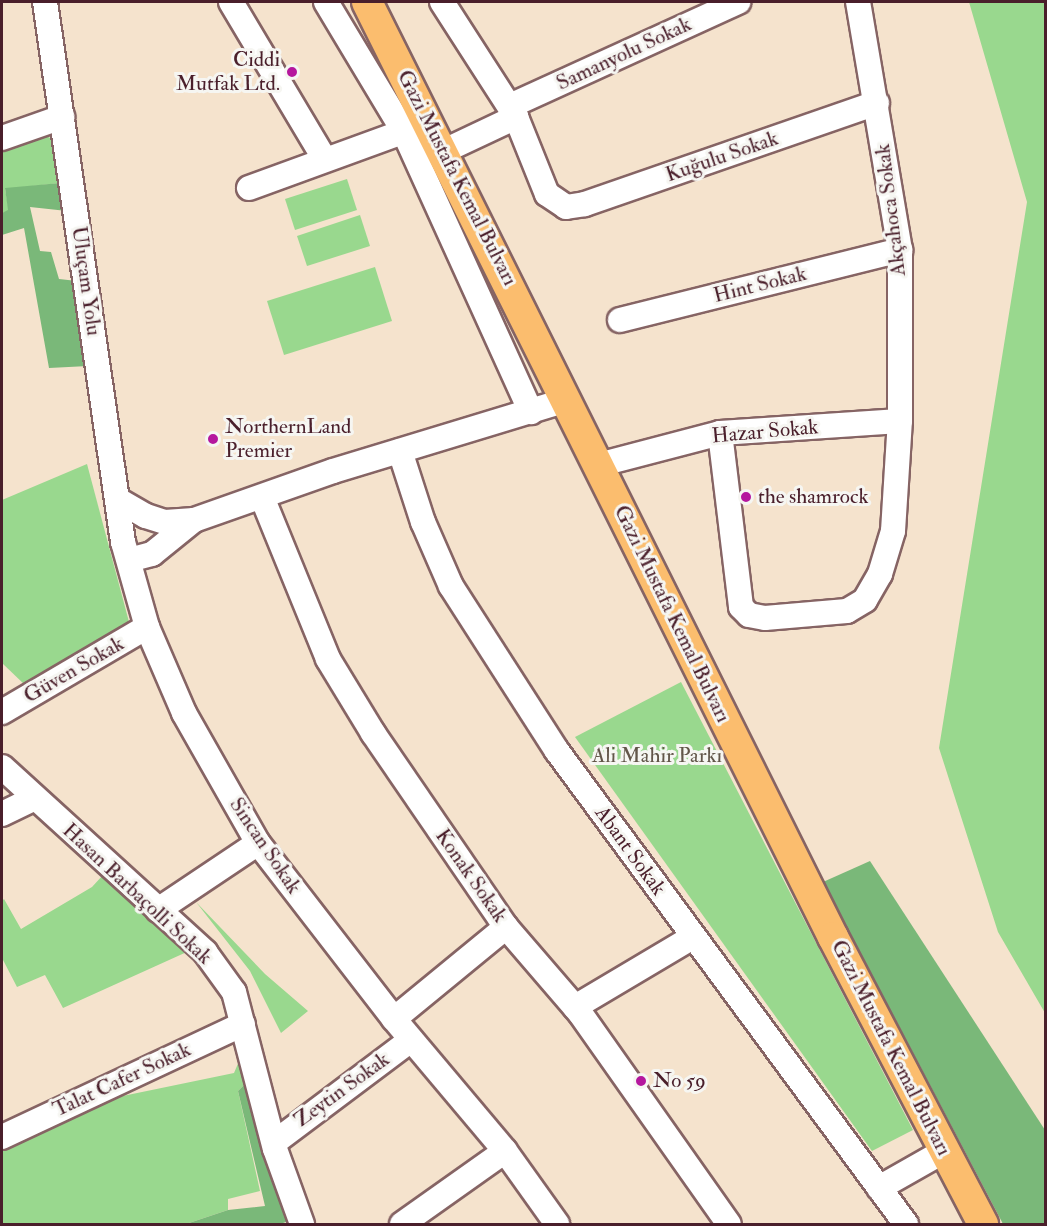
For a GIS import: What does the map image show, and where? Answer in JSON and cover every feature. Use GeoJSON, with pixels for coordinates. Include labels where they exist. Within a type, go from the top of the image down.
{"type":"FeatureCollection","features":[{"type":"Feature","properties":{"kind":"main road","name":"Gazi Mustafa Kemal Bulvarı"},"geometry":{"type":"LineString","coordinates":[[367,2],[417,127],[444,151],[833,937],[983,1224]]}},
{"type":"Feature","properties":{"kind":"street","name":"Uluçam Yolu"},"geometry":{"type":"LineString","coordinates":[[45,2],[118,500],[129,560]]}},
{"type":"Feature","properties":{"kind":"street"},"geometry":{"type":"LineString","coordinates":[[231,2],[324,158]]}},
{"type":"Feature","properties":{"kind":"street"},"geometry":{"type":"LineString","coordinates":[[326,2],[417,127],[531,412]]}},
{"type":"Feature","properties":{"kind":"street","name":"Samanyolu Sokak"},"geometry":{"type":"LineString","coordinates":[[444,151],[513,112],[738,2]]}},
{"type":"Feature","properties":{"kind":"street","name":"Akçahoca Sokak"},"geometry":{"type":"LineString","coordinates":[[720,433],[741,607],[749,615],[765,618],[847,611],[865,600],[880,574],[892,531],[900,421],[900,250],[877,103],[858,2]]}},
{"type":"Feature","properties":{"kind":"street"},"geometry":{"type":"LineString","coordinates":[[451,5],[513,112]]}},
{"type":"Feature","properties":{"kind":"street","name":"Kuğulu Sokak"},"geometry":{"type":"LineString","coordinates":[[513,112],[547,194],[566,207],[585,204],[877,103]]}},
{"type":"Feature","properties":{"kind":"street"},"geometry":{"type":"LineString","coordinates":[[2,138],[62,117]]}},
{"type":"Feature","properties":{"kind":"street"},"geometry":{"type":"LineString","coordinates":[[249,188],[324,158],[417,127]]}},
{"type":"Feature","properties":{"kind":"street","name":"Hint Sokak"},"geometry":{"type":"LineString","coordinates":[[620,320],[900,250]]}},
{"type":"Feature","properties":{"kind":"street"},"geometry":{"type":"LineString","coordinates":[[118,500],[146,516],[165,522],[194,520],[400,451],[567,400]]}},
{"type":"Feature","properties":{"kind":"street","name":"Hazar Sokak"},"geometry":{"type":"LineString","coordinates":[[598,465],[720,433],[900,421]]}},
{"type":"Feature","properties":{"kind":"street","name":"Abant Sokak"},"geometry":{"type":"LineString","coordinates":[[400,451],[423,522],[451,586],[557,751],[906,1224]]}},
{"type":"Feature","properties":{"kind":"street","name":"Konak Sokak"},"geometry":{"type":"LineString","coordinates":[[262,497],[328,659],[373,734],[506,927],[575,1007],[729,1224]]}},
{"type":"Feature","properties":{"kind":"street"},"geometry":{"type":"LineString","coordinates":[[129,560],[152,554],[194,520]]}},
{"type":"Feature","properties":{"kind":"street","name":"Sincan Sokak"},"geometry":{"type":"LineString","coordinates":[[129,560],[147,627],[184,712],[258,843],[394,1019],[504,1151],[557,1224]]}},
{"type":"Feature","properties":{"kind":"street","name":"Güven Sokak"},"geometry":{"type":"LineString","coordinates":[[2,712],[147,627]]}},
{"type":"Feature","properties":{"kind":"street","name":"Hasan Barbaçolli Sokak"},"geometry":{"type":"LineString","coordinates":[[2,767],[33,799],[205,952],[234,993],[275,1142],[302,1224]]}},
{"type":"Feature","properties":{"kind":"street"},"geometry":{"type":"LineString","coordinates":[[2,814],[33,799]]}},
{"type":"Feature","properties":{"kind":"street"},"geometry":{"type":"LineString","coordinates":[[158,910],[258,843]]}},
{"type":"Feature","properties":{"kind":"street"},"geometry":{"type":"LineString","coordinates":[[394,1019],[506,927]]}},
{"type":"Feature","properties":{"kind":"street"},"geometry":{"type":"LineString","coordinates":[[575,1007],[693,938]]}},
{"type":"Feature","properties":{"kind":"street","name":"Talat Cafer Sokak"},"geometry":{"type":"LineString","coordinates":[[2,1137],[243,1024]]}},
{"type":"Feature","properties":{"kind":"street","name":"Zeytin Sokak"},"geometry":{"type":"LineString","coordinates":[[275,1142],[411,1040]]}},
{"type":"Feature","properties":{"kind":"street"},"geometry":{"type":"LineString","coordinates":[[402,1224],[504,1151]]}},
{"type":"Feature","properties":{"kind":"street"},"geometry":{"type":"LineString","coordinates":[[879,1188],[944,1151]]}},
{"type":"Feature","properties":{"kind":"green space"},"geometry":{"type":"Polygon","coordinates":[[[969,2],[1045,2],[1045,1013],[998,932],[939,748],[1027,202],[969,2]]]}},
{"type":"Feature","properties":{"kind":"green space"},"geometry":{"type":"Polygon","coordinates":[[[43,134],[52,139],[60,183],[5,189],[9,211],[2,213],[2,148],[43,134]]]}},
{"type":"Feature","properties":{"kind":"green space"},"geometry":{"type":"Polygon","coordinates":[[[347,179],[357,210],[295,230],[285,199],[347,179]]]}},
{"type":"Feature","properties":{"kind":"green space"},"geometry":{"type":"Polygon","coordinates":[[[60,183],[67,211],[30,207],[40,251],[51,252],[59,279],[77,281],[88,366],[49,368],[24,228],[2,235],[2,213],[8,210],[5,188],[60,183]]]}},
{"type":"Feature","properties":{"kind":"green space"},"geometry":{"type":"Polygon","coordinates":[[[360,215],[370,246],[307,266],[297,236],[360,215]]]}},
{"type":"Feature","properties":{"kind":"green space"},"geometry":{"type":"Polygon","coordinates":[[[375,267],[392,321],[284,355],[267,301],[375,267]]]}},
{"type":"Feature","properties":{"kind":"green space"},"geometry":{"type":"Polygon","coordinates":[[[87,464],[129,622],[26,686],[2,663],[2,500],[87,464]]]}},
{"type":"Feature","properties":{"kind":"green space","name":"Ali Mahir Parkı"},"geometry":{"type":"Polygon","coordinates":[[[681,682],[913,1130],[872,1151],[575,737],[681,682]]]}},
{"type":"Feature","properties":{"kind":"green space"},"geometry":{"type":"Polygon","coordinates":[[[870,861],[1045,1130],[1045,1224],[1003,1224],[823,882],[870,861]]]}},
{"type":"Feature","properties":{"kind":"green space"},"geometry":{"type":"Polygon","coordinates":[[[103,875],[189,951],[63,1008],[45,975],[17,987],[2,958],[2,901],[4,899],[21,929],[92,887],[103,875]]]}},
{"type":"Feature","properties":{"kind":"green space"},"geometry":{"type":"Polygon","coordinates":[[[196,902],[265,974],[308,1011],[281,1033],[250,971],[196,902]]]}},
{"type":"Feature","properties":{"kind":"green space"},"geometry":{"type":"Polygon","coordinates":[[[242,1054],[250,1079],[238,1091],[260,1191],[228,1199],[228,1210],[186,1224],[2,1224],[2,1149],[113,1098],[234,1073],[242,1054]]]}},
{"type":"Feature","properties":{"kind":"green space"},"geometry":{"type":"Polygon","coordinates":[[[250,1079],[292,1220],[280,1224],[186,1224],[228,1210],[265,1206],[238,1091],[250,1079]]]}},
{"type":"Feature","properties":{"kind":"place","name":"Ciddi Mutfak Ltd."},"geometry":{"type":"Point","coordinates":[292,72]}},
{"type":"Feature","properties":{"kind":"place","name":"NorthernLand Premier"},"geometry":{"type":"Point","coordinates":[213,439]}},
{"type":"Feature","properties":{"kind":"place","name":"the shamrock"},"geometry":{"type":"Point","coordinates":[746,497]}},
{"type":"Feature","properties":{"kind":"place","name":"No 59"},"geometry":{"type":"Point","coordinates":[641,1081]}}]}
